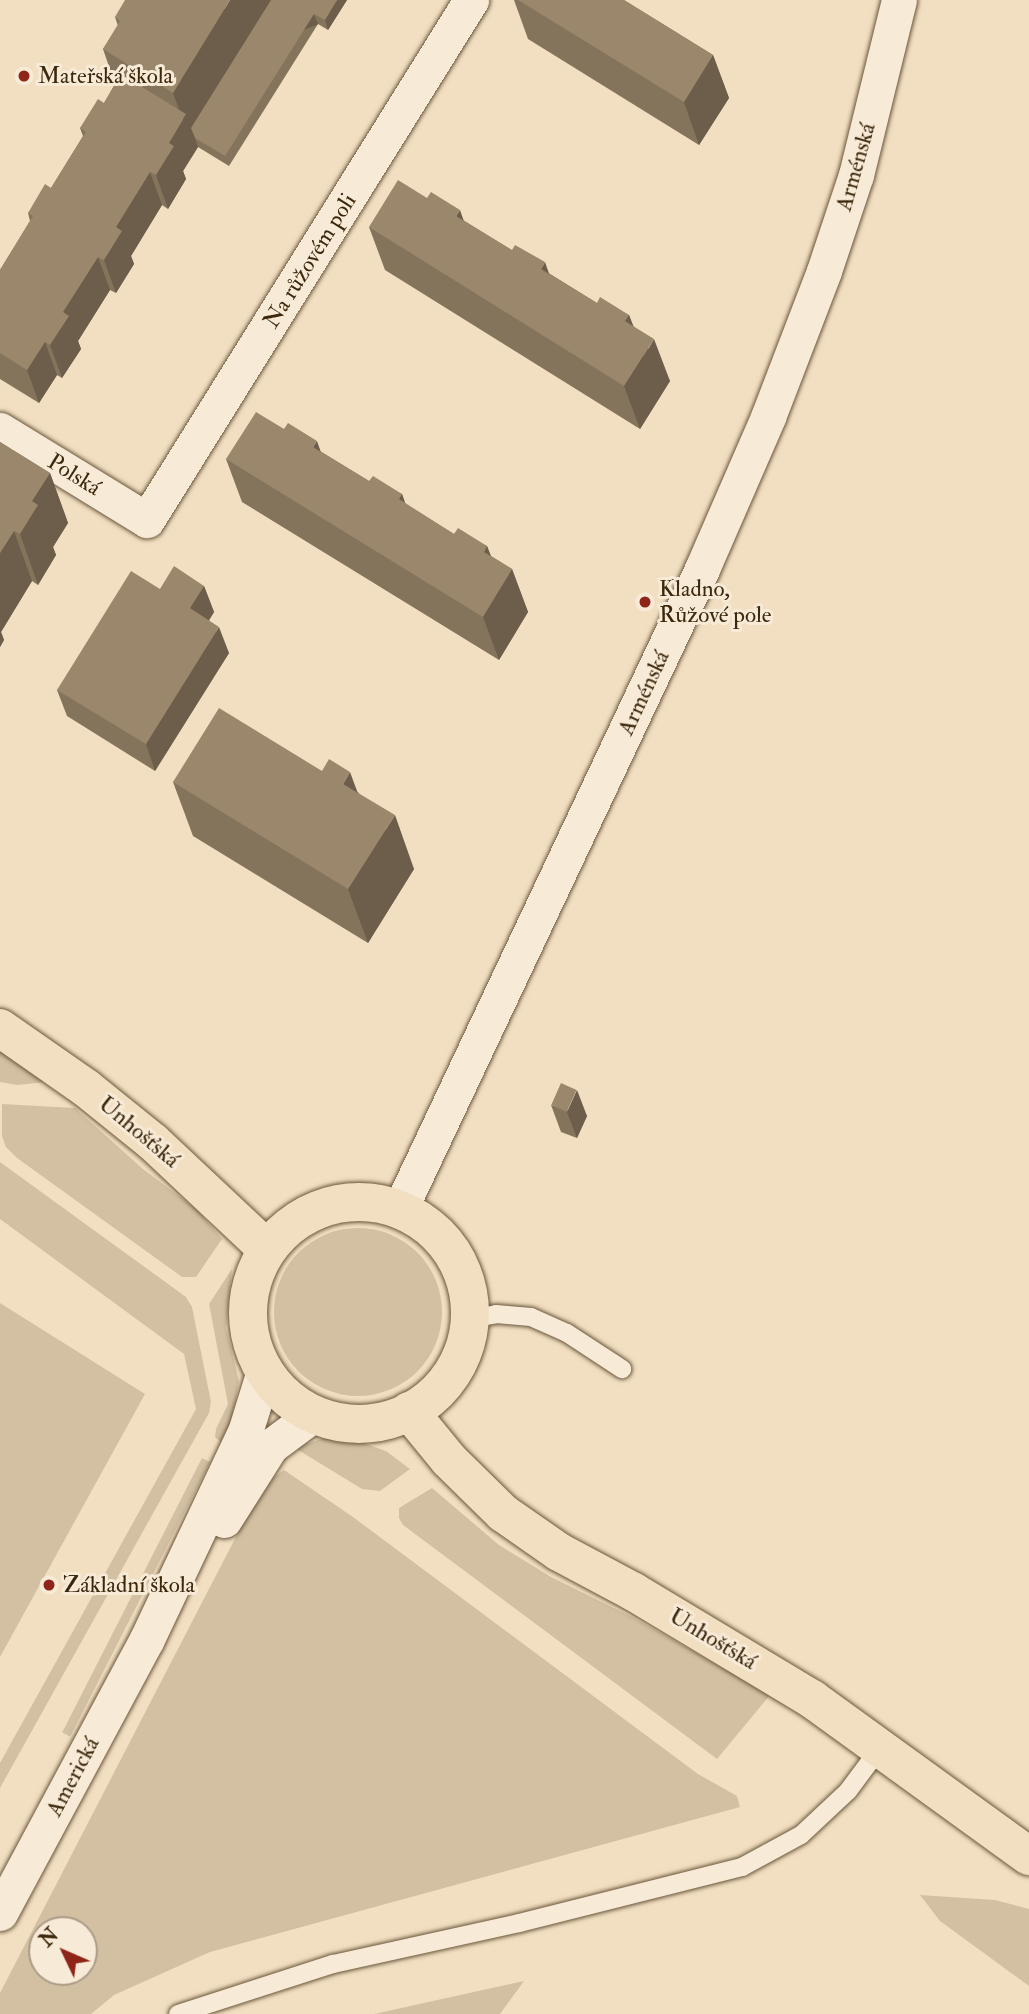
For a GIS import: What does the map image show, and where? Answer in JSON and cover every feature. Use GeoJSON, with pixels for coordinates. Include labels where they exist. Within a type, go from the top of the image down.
{"type":"FeatureCollection","features":[{"type":"Feature","properties":{"kind":"main road","name":"Unhošťská"},"geometry":{"type":"LineString","coordinates":[[0,1028],[86,1088],[153,1142],[268,1249]]}},
{"type":"Feature","properties":{"kind":"main road"},"geometry":{"type":"LineString","coordinates":[[352,1202],[376,1203],[400,1209],[438,1235],[463,1273],[469,1319],[457,1363],[445,1382],[409,1411],[386,1420],[338,1422],[314,1414],[295,1404],[264,1371],[253,1348],[248,1323],[249,1297],[256,1272],[268,1249],[284,1230],[327,1206],[352,1202]]}},
{"type":"Feature","properties":{"kind":"main road","name":"Unhošťská"},"geometry":{"type":"LineString","coordinates":[[409,1411],[449,1460],[503,1514],[559,1552],[634,1592],[812,1699],[1029,1856]]}},
{"type":"Feature","properties":{"kind":"street","name":"Na růžovém poli"},"geometry":{"type":"LineString","coordinates":[[148,520],[471,0]]}},
{"type":"Feature","properties":{"kind":"street","name":"Arménská"},"geometry":{"type":"LineString","coordinates":[[400,1209],[708,556],[768,417],[824,271],[856,176],[899,0]]}},
{"type":"Feature","properties":{"kind":"street"},"geometry":{"type":"LineString","coordinates":[[856,176],[917,0]]}},
{"type":"Feature","properties":{"kind":"street","name":"Polská"},"geometry":{"type":"LineString","coordinates":[[0,430],[148,520]]}},
{"type":"Feature","properties":{"kind":"street","name":"Americká"},"geometry":{"type":"LineString","coordinates":[[0,1913],[146,1641],[246,1429],[264,1371]]}},
{"type":"Feature","properties":{"kind":"street","name":"Americká"},"geometry":{"type":"LineString","coordinates":[[146,1641],[271,1446],[314,1414]]}},
{"type":"Feature","properties":{"kind":"lane"},"geometry":{"type":"LineString","coordinates":[[469,1319],[496,1314],[531,1317],[567,1333],[622,1369]]}},
{"type":"Feature","properties":{"kind":"lane"},"geometry":{"type":"LineString","coordinates":[[178,2014],[333,1964],[519,1923],[742,1867],[801,1835],[848,1791],[880,1748]]}},
{"type":"Feature","properties":{"kind":"shaded area"},"geometry":{"type":"Polygon","coordinates":[[[0,1049],[46,1082],[17,1085],[0,1082],[0,1049]]]}},
{"type":"Feature","properties":{"kind":"shaded area"},"geometry":{"type":"Polygon","coordinates":[[[2,1104],[75,1108],[143,1169],[196,1209],[222,1239],[196,1277],[182,1277],[17,1158],[6,1147],[2,1136],[2,1104]]]}},
{"type":"Feature","properties":{"kind":"shaded area"},"geometry":{"type":"Polygon","coordinates":[[[0,1162],[186,1297],[192,1307],[211,1402],[209,1413],[0,1788],[0,1763],[196,1409],[184,1354],[0,1219],[0,1162]]]}},
{"type":"Feature","properties":{"kind":"shaded area"},"geometry":{"type":"Polygon","coordinates":[[[358,1228],[390,1235],[405,1242],[417,1253],[428,1265],[435,1280],[442,1312],[435,1344],[428,1359],[417,1371],[405,1382],[390,1389],[358,1396],[326,1389],[311,1382],[299,1371],[288,1359],[281,1344],[274,1312],[281,1280],[288,1265],[299,1253],[311,1242],[326,1235],[358,1228]]]}},
{"type":"Feature","properties":{"kind":"shaded area"},"geometry":{"type":"Polygon","coordinates":[[[232,1269],[226,1328],[239,1381],[232,1419],[221,1442],[215,1437],[216,1429],[228,1404],[209,1304],[232,1269]]]}},
{"type":"Feature","properties":{"kind":"shaded area"},"geometry":{"type":"Polygon","coordinates":[[[0,1303],[145,1394],[0,1657],[0,1303]]]}},
{"type":"Feature","properties":{"kind":"shaded area"},"geometry":{"type":"Polygon","coordinates":[[[330,1436],[355,1440],[386,1451],[410,1469],[380,1491],[362,1489],[295,1448],[330,1436]]]}},
{"type":"Feature","properties":{"kind":"shaded area"},"geometry":{"type":"Polygon","coordinates":[[[202,1458],[210,1462],[70,1737],[62,1732],[202,1458]]]}},
{"type":"Feature","properties":{"kind":"shaded area"},"geometry":{"type":"Polygon","coordinates":[[[284,1470],[353,1517],[698,1774],[737,1796],[740,1807],[210,1952],[114,1995],[91,2014],[0,2014],[0,1993],[28,1939],[28,1986],[98,1986],[98,1916],[40,1916],[240,1529],[274,1477],[284,1470]]]}},
{"type":"Feature","properties":{"kind":"shaded area"},"geometry":{"type":"Polygon","coordinates":[[[432,1488],[499,1545],[551,1577],[632,1617],[770,1695],[717,1759],[403,1525],[399,1518],[399,1508],[432,1488]]]}},
{"type":"Feature","properties":{"kind":"shaded area"},"geometry":{"type":"Polygon","coordinates":[[[920,1895],[995,1900],[1029,1909],[1029,1986],[940,1921],[920,1895]]]}},
{"type":"Feature","properties":{"kind":"shaded area"},"geometry":{"type":"Polygon","coordinates":[[[524,1981],[500,2014],[374,2014],[524,1981]]]}},
{"type":"Feature","properties":{"kind":"building"},"geometry":{"type":"Polygon","coordinates":[[[125,0],[230,0],[173,93],[103,49],[120,21],[115,17],[125,0]]]}},
{"type":"Feature","properties":{"kind":"building"},"geometry":{"type":"Polygon","coordinates":[[[271,0],[337,0],[325,20],[314,14],[225,156],[195,138],[191,128],[271,0]]]}},
{"type":"Feature","properties":{"kind":"building"},"geometry":{"type":"Polygon","coordinates":[[[518,0],[624,0],[713,55],[684,102],[518,0]]]}},
{"type":"Feature","properties":{"kind":"building"},"geometry":{"type":"Polygon","coordinates":[[[121,74],[186,114],[169,143],[174,146],[156,175],[150,172],[116,227],[122,231],[104,260],[98,257],[63,312],[69,316],[50,345],[45,342],[27,370],[0,353],[0,270],[33,216],[28,213],[45,184],[51,188],[86,132],[80,128],[98,99],[104,103],[121,74]]]}},
{"type":"Feature","properties":{"kind":"building"},"geometry":{"type":"Polygon","coordinates":[[[398,180],[427,198],[431,192],[460,210],[456,216],[512,250],[515,245],[545,262],[541,269],[597,303],[600,297],[629,315],[625,321],[654,339],[624,386],[369,227],[398,180]]]}},
{"type":"Feature","properties":{"kind":"building"},"geometry":{"type":"Polygon","coordinates":[[[256,412],[284,429],[288,423],[317,441],[313,447],[369,481],[373,476],[402,494],[399,499],[454,534],[458,528],[487,546],[484,552],[512,569],[483,617],[226,459],[256,412]]]}},
{"type":"Feature","properties":{"kind":"building"},"geometry":{"type":"Polygon","coordinates":[[[0,442],[50,473],[32,501],[38,505],[20,534],[14,531],[0,553],[0,442]]]}},
{"type":"Feature","properties":{"kind":"building"},"geometry":{"type":"Polygon","coordinates":[[[174,566],[204,586],[190,608],[219,627],[146,744],[57,690],[131,571],[160,589],[174,566]]]}},
{"type":"Feature","properties":{"kind":"building"},"geometry":{"type":"Polygon","coordinates":[[[219,708],[322,771],[329,759],[350,772],[343,784],[395,815],[348,889],[173,782],[219,708]]]}},
{"type":"Feature","properties":{"kind":"building"},"geometry":{"type":"Polygon","coordinates":[[[561,1083],[577,1090],[567,1112],[551,1105],[561,1083]]]}},
{"type":"Feature","properties":{"kind":"place","name":"Mateřská škola"},"geometry":{"type":"Point","coordinates":[24,76]}},
{"type":"Feature","properties":{"kind":"place","name":"Kladno, Růžové pole"},"geometry":{"type":"Point","coordinates":[645,602]}},
{"type":"Feature","properties":{"kind":"place","name":"Základní škola"},"geometry":{"type":"Point","coordinates":[49,1585]}}]}
